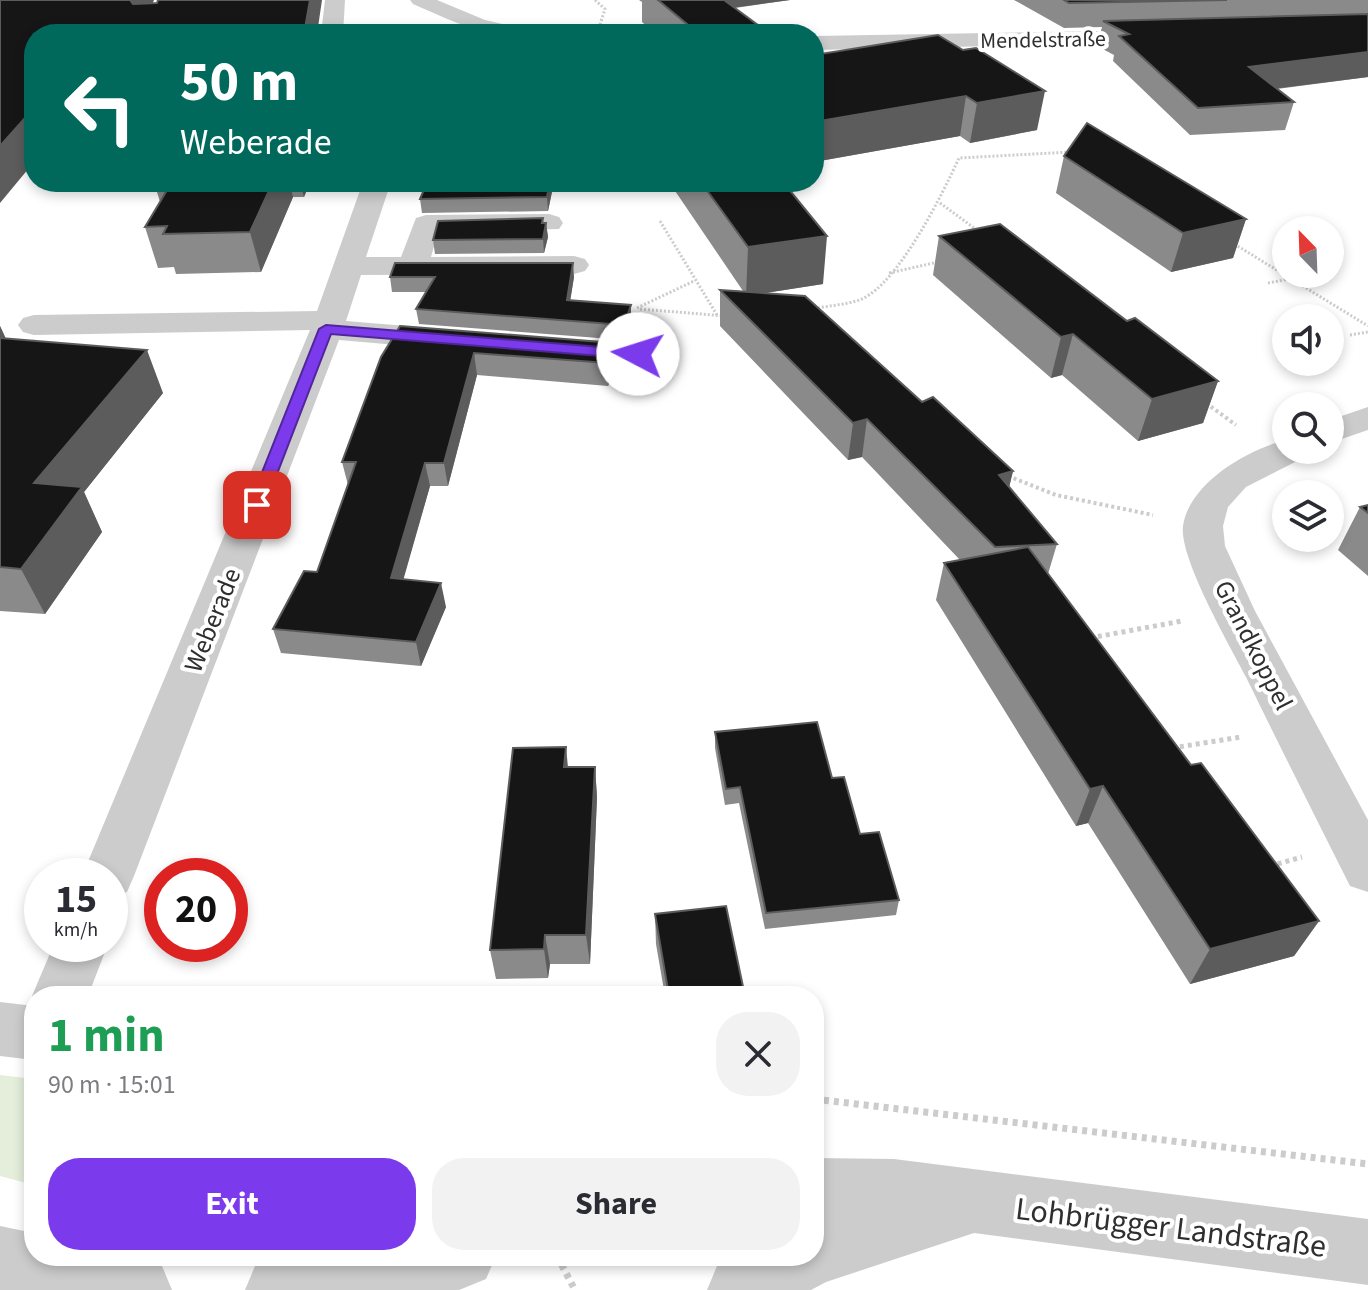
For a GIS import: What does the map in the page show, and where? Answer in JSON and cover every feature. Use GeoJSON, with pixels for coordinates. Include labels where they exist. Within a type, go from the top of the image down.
{"type":"FeatureCollection","features":[{"type":"Feature","properties":{"kind":"street"},"geometry":{"type":"LineString","coordinates":[[333,24],[335,0]]}},
{"type":"Feature","properties":{"kind":"street"},"geometry":{"type":"LineString","coordinates":[[420,0],[490,24]]}},
{"type":"Feature","properties":{"kind":"street","name":"Mendelstraße"},"geometry":{"type":"LineString","coordinates":[[824,43],[1177,36],[1159,12]]}},
{"type":"Feature","properties":{"kind":"street","name":"Weberade"},"geometry":{"type":"LineString","coordinates":[[115,858],[328,325],[374,192]]}},
{"type":"Feature","properties":{"kind":"street"},"geometry":{"type":"LineString","coordinates":[[413,266],[426,224],[549,223]]}},
{"type":"Feature","properties":{"kind":"street"},"geometry":{"type":"LineString","coordinates":[[349,266],[574,265]]}},
{"type":"Feature","properties":{"kind":"street"},"geometry":{"type":"LineString","coordinates":[[34,325],[328,325],[483,342]]}},
{"type":"Feature","properties":{"kind":"street"},"geometry":{"type":"LineString","coordinates":[[530,346],[638,354]]}},
{"type":"Feature","properties":{"kind":"street"},"geometry":{"type":"LineString","coordinates":[[1344,427],[1368,418]]}},
{"type":"Feature","properties":{"kind":"street"},"geometry":{"type":"LineString","coordinates":[[1203,526],[1210,503],[1233,479],[1272,459]]}},
{"type":"Feature","properties":{"kind":"street","name":"Grandkoppel"},"geometry":{"type":"LineString","coordinates":[[1203,526],[1205,546],[1234,611],[1297,728],[1360,856]]}},
{"type":"Feature","properties":{"kind":"street"},"geometry":{"type":"LineString","coordinates":[[64,986],[74,962]]}},
{"type":"Feature","properties":{"kind":"street"},"geometry":{"type":"LineString","coordinates":[[0,1029],[24,1032]]}},
{"type":"Feature","properties":{"kind":"street","name":"Lohbrügger Landstraße"},"geometry":{"type":"LineString","coordinates":[[824,1190],[894,1191],[1368,1252]]}},
{"type":"Feature","properties":{"kind":"street","name":"Lohbrügger Landstraße"},"geometry":{"type":"LineString","coordinates":[[824,1250],[975,1202]]}},
{"type":"Feature","properties":{"kind":"street"},"geometry":{"type":"LineString","coordinates":[[0,1259],[24,1264]]}},
{"type":"Feature","properties":{"kind":"street"},"geometry":{"type":"LineString","coordinates":[[31,1266],[138,1290]]}},
{"type":"Feature","properties":{"kind":"street"},"geometry":{"type":"LineString","coordinates":[[279,1290],[456,1266]]}},
{"type":"Feature","properties":{"kind":"street"},"geometry":{"type":"LineString","coordinates":[[741,1290],[788,1266]]}},
{"type":"Feature","properties":{"kind":"path"},"geometry":{"type":"LineString","coordinates":[[595,0],[605,9],[600,24]]}},
{"type":"Feature","properties":{"kind":"path"},"geometry":{"type":"LineString","coordinates":[[801,312],[866,297],[889,273],[940,203],[959,158],[1082,151]]}},
{"type":"Feature","properties":{"kind":"path"},"geometry":{"type":"LineString","coordinates":[[940,203],[989,239]]}},
{"type":"Feature","properties":{"kind":"path"},"geometry":{"type":"LineString","coordinates":[[660,221],[717,316]]}},
{"type":"Feature","properties":{"kind":"path"},"geometry":{"type":"LineString","coordinates":[[1230,242],[1272,268]]}},
{"type":"Feature","properties":{"kind":"path"},"geometry":{"type":"LineString","coordinates":[[889,273],[945,261]]}},
{"type":"Feature","properties":{"kind":"path"},"geometry":{"type":"LineString","coordinates":[[637,308],[694,281]]}},
{"type":"Feature","properties":{"kind":"path"},"geometry":{"type":"LineString","coordinates":[[1268,283],[1272,282]]}},
{"type":"Feature","properties":{"kind":"path"},"geometry":{"type":"LineString","coordinates":[[1304,288],[1368,329]]}},
{"type":"Feature","properties":{"kind":"path"},"geometry":{"type":"LineString","coordinates":[[628,308],[732,316]]}},
{"type":"Feature","properties":{"kind":"path"},"geometry":{"type":"LineString","coordinates":[[1350,335],[1368,329]]}},
{"type":"Feature","properties":{"kind":"path"},"geometry":{"type":"LineString","coordinates":[[1197,396],[1272,445]]}},
{"type":"Feature","properties":{"kind":"path"},"geometry":{"type":"LineString","coordinates":[[1006,475],[1056,495],[1203,526]]}},
{"type":"Feature","properties":{"kind":"path"},"geometry":{"type":"LineString","coordinates":[[1075,641],[1234,611]]}},
{"type":"Feature","properties":{"kind":"path"},"geometry":{"type":"LineString","coordinates":[[1168,748],[1297,728]]}},
{"type":"Feature","properties":{"kind":"path"},"geometry":{"type":"LineString","coordinates":[[1266,867],[1360,856]]}},
{"type":"Feature","properties":{"kind":"path"},"geometry":{"type":"LineString","coordinates":[[824,1100],[1368,1164]]}},
{"type":"Feature","properties":{"kind":"path"},"geometry":{"type":"LineString","coordinates":[[562,1266],[575,1290]]}},
{"type":"Feature","properties":{"kind":"green space"},"geometry":{"type":"Polygon","coordinates":[[[0,1075],[24,1078],[24,1182],[0,1176],[0,1075]]]}},
{"type":"Feature","properties":{"kind":"building"},"geometry":{"type":"Polygon","coordinates":[[[0,0],[130,0],[133,4],[157,3],[158,0],[310,0],[306,24],[24,24],[24,119],[0,146],[0,0]]]}},
{"type":"Feature","properties":{"kind":"building"},"geometry":{"type":"Polygon","coordinates":[[[658,0],[724,0],[756,24],[687,24],[658,0]]]}},
{"type":"Feature","properties":{"kind":"building"},"geometry":{"type":"Polygon","coordinates":[[[1064,0],[1227,0],[1069,3],[1064,0]]]}},
{"type":"Feature","properties":{"kind":"building"},"geometry":{"type":"Polygon","coordinates":[[[1368,14],[1368,52],[1249,67],[1294,102],[1198,108],[1119,36],[1129,34],[1103,21],[1368,14]]]}},
{"type":"Feature","properties":{"kind":"building"},"geometry":{"type":"Polygon","coordinates":[[[938,35],[963,50],[976,48],[1045,91],[977,103],[966,96],[824,120],[824,53],[938,35]]]}},
{"type":"Feature","properties":{"kind":"building"},"geometry":{"type":"Polygon","coordinates":[[[1087,123],[1246,219],[1183,233],[1064,156],[1087,123]]]}},
{"type":"Feature","properties":{"kind":"building"},"geometry":{"type":"Polygon","coordinates":[[[166,192],[268,192],[250,232],[163,234],[167,226],[145,227],[166,192]]]}},
{"type":"Feature","properties":{"kind":"building"},"geometry":{"type":"Polygon","coordinates":[[[423,192],[548,192],[547,197],[420,199],[423,192]]]}},
{"type":"Feature","properties":{"kind":"building"},"geometry":{"type":"Polygon","coordinates":[[[708,192],[791,192],[827,236],[748,247],[708,192]]]}},
{"type":"Feature","properties":{"kind":"building"},"geometry":{"type":"Polygon","coordinates":[[[543,218],[542,223],[546,223],[543,239],[433,240],[438,221],[543,218]]]}},
{"type":"Feature","properties":{"kind":"building"},"geometry":{"type":"Polygon","coordinates":[[[1000,224],[1127,321],[1135,318],[1218,381],[1152,399],[1073,334],[1061,337],[939,236],[1000,224]]]}},
{"type":"Feature","properties":{"kind":"building"},"geometry":{"type":"Polygon","coordinates":[[[395,263],[573,263],[567,300],[631,305],[624,325],[416,309],[435,277],[390,277],[395,263]]]}},
{"type":"Feature","properties":{"kind":"building"},"geometry":{"type":"Polygon","coordinates":[[[720,290],[805,296],[922,402],[933,397],[1013,471],[999,475],[1057,544],[995,547],[867,419],[853,423],[720,290]]]}},
{"type":"Feature","properties":{"kind":"building"},"geometry":{"type":"Polygon","coordinates":[[[400,326],[614,343],[607,363],[474,353],[444,463],[425,463],[391,578],[441,583],[416,642],[273,629],[304,571],[317,572],[356,462],[342,462],[381,357],[400,326]]]}},
{"type":"Feature","properties":{"kind":"building"},"geometry":{"type":"Polygon","coordinates":[[[0,338],[147,350],[34,483],[82,487],[21,569],[0,567],[0,338]]]}},
{"type":"Feature","properties":{"kind":"building"},"geometry":{"type":"Polygon","coordinates":[[[1028,547],[1191,765],[1201,763],[1319,921],[1210,949],[1103,786],[1090,789],[944,563],[1028,547]]]}},
{"type":"Feature","properties":{"kind":"building"},"geometry":{"type":"Polygon","coordinates":[[[817,722],[832,778],[844,777],[860,834],[879,832],[899,900],[766,913],[740,787],[726,789],[715,732],[817,722]]]}},
{"type":"Feature","properties":{"kind":"building"},"geometry":{"type":"Polygon","coordinates":[[[566,747],[564,767],[595,767],[586,935],[545,935],[544,949],[490,950],[513,748],[566,747]]]}},
{"type":"Feature","properties":{"kind":"building"},"geometry":{"type":"Polygon","coordinates":[[[726,906],[743,986],[667,986],[655,914],[726,906]]]}},
{"type":"Feature","properties":{"kind":"route"},"geometry":{"type":"LineString","coordinates":[[257,505],[326,329],[638,354]]}}]}
